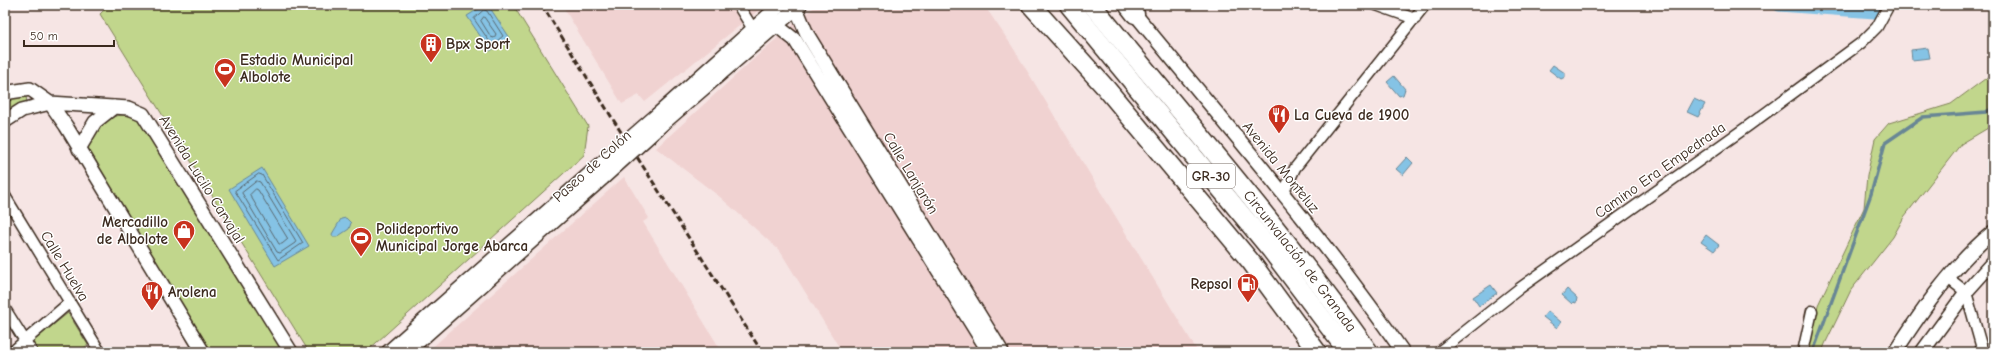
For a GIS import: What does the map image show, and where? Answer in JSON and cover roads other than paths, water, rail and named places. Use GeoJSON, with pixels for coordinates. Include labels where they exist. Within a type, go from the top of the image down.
{"type":"FeatureCollection","features":[{"type":"Feature","properties":{"kind":"highway"},"geometry":{"type":"LineString","coordinates":[[1031,5],[1100,81],[1251,262],[1316,352]]}},
{"type":"Feature","properties":{"kind":"highway","name":"Circunvalación de Granada"},"geometry":{"type":"LineString","coordinates":[[1069,5],[1271,250],[1348,352]]}},
{"type":"Feature","properties":{"kind":"highway","name":"Circunvalación de Granada"},"geometry":{"type":"LineString","coordinates":[[1092,5],[1221,159],[1289,245],[1369,352]]}},
{"type":"Feature","properties":{"kind":"street"},"geometry":{"type":"LineString","coordinates":[[738,5],[753,29]]}},
{"type":"Feature","properties":{"kind":"street","name":"Paseo de Colón"},"geometry":{"type":"LineString","coordinates":[[662,118],[753,29],[780,5]]}},
{"type":"Feature","properties":{"kind":"street"},"geometry":{"type":"LineString","coordinates":[[1376,5],[1414,19]]}},
{"type":"Feature","properties":{"kind":"street"},"geometry":{"type":"LineString","coordinates":[[1283,194],[1295,168],[1425,5]]}},
{"type":"Feature","properties":{"kind":"street","name":"Camino Era Empedrada"},"geometry":{"type":"LineString","coordinates":[[1439,352],[1526,284],[1748,126],[1861,43],[1877,27],[1889,5]]}},
{"type":"Feature","properties":{"kind":"street","name":"Paseo de Colón"},"geometry":{"type":"LineString","coordinates":[[407,352],[599,174],[662,118],[798,7]]}},
{"type":"Feature","properties":{"kind":"street","name":"Calle Lanjarón"},"geometry":{"type":"LineString","coordinates":[[798,7],[807,34],[1002,352]]}},
{"type":"Feature","properties":{"kind":"street","name":"Avenida Monteluz"},"geometry":{"type":"LineString","coordinates":[[1131,8],[1283,194],[1374,311],[1403,352]]}},
{"type":"Feature","properties":{"kind":"street","name":"Calle Lanjarón"},"geometry":{"type":"LineString","coordinates":[[776,25],[795,40],[989,352]]}},
{"type":"Feature","properties":{"kind":"street"},"geometry":{"type":"LineString","coordinates":[[5,95],[10,92],[30,89],[50,103],[203,352]]}},
{"type":"Feature","properties":{"kind":"street"},"geometry":{"type":"LineString","coordinates":[[5,121],[22,110],[50,103]]}},
{"type":"Feature","properties":{"kind":"street","name":"Avenida Lucilo Carvajal"},"geometry":{"type":"LineString","coordinates":[[50,103],[129,108],[143,114],[291,352]]}},
{"type":"Feature","properties":{"kind":"street"},"geometry":{"type":"LineString","coordinates":[[79,149],[95,122],[114,107]]}},
{"type":"Feature","properties":{"kind":"street","name":"Paseo de Colón"},"geometry":{"type":"LineString","coordinates":[[388,352],[599,174]]}},
{"type":"Feature","properties":{"kind":"street","name":"Calle Huelva"},"geometry":{"type":"LineString","coordinates":[[5,196],[100,352]]}},
{"type":"Feature","properties":{"kind":"street"},"geometry":{"type":"LineString","coordinates":[[1894,352],[1917,317],[1948,278],[1993,232]]}},
{"type":"Feature","properties":{"kind":"street"},"geometry":{"type":"LineString","coordinates":[[1922,352],[1966,292],[1993,262]]}},
{"type":"Feature","properties":{"kind":"street"},"geometry":{"type":"LineString","coordinates":[[1948,278],[1966,292],[1983,352]]}},
{"type":"Feature","properties":{"kind":"street"},"geometry":{"type":"LineString","coordinates":[[12,352],[70,302]]}},
{"type":"Feature","properties":{"kind":"street"},"geometry":{"type":"LineString","coordinates":[[5,309],[32,352]]}},
{"type":"Feature","properties":{"kind":"street"},"geometry":{"type":"LineString","coordinates":[[1803,352],[1812,311]]}},
{"type":"Feature","properties":{"kind":"water"},"geometry":{"type":"Polygon","coordinates":[[[485,5],[488,5],[510,38],[490,51],[467,16],[485,5]]]}},
{"type":"Feature","properties":{"kind":"water"},"geometry":{"type":"Polygon","coordinates":[[[1928,48],[1930,58],[1912,60],[1911,50],[1928,48]]]}},
{"type":"Feature","properties":{"kind":"water"},"geometry":{"type":"Polygon","coordinates":[[[1553,65],[1565,73],[1565,77],[1561,79],[1549,70],[1553,65]]]}},
{"type":"Feature","properties":{"kind":"water"},"geometry":{"type":"Polygon","coordinates":[[[1394,76],[1405,89],[1403,95],[1399,96],[1387,82],[1394,76]]]}},
{"type":"Feature","properties":{"kind":"water"},"geometry":{"type":"Polygon","coordinates":[[[1694,99],[1705,104],[1698,117],[1687,112],[1694,99]]]}},
{"type":"Feature","properties":{"kind":"water"},"geometry":{"type":"Polygon","coordinates":[[[1407,157],[1413,163],[1403,175],[1396,169],[1407,157]]]}},
{"type":"Feature","properties":{"kind":"water"},"geometry":{"type":"Polygon","coordinates":[[[262,168],[309,246],[275,266],[229,189],[262,168]]]}},
{"type":"Feature","properties":{"kind":"water"},"geometry":{"type":"Polygon","coordinates":[[[346,218],[351,223],[349,229],[337,237],[333,237],[332,234],[341,219],[346,218]]]}},
{"type":"Feature","properties":{"kind":"water"},"geometry":{"type":"Polygon","coordinates":[[[1706,235],[1719,245],[1714,251],[1701,242],[1706,235]]]}},
{"type":"Feature","properties":{"kind":"water"},"geometry":{"type":"Polygon","coordinates":[[[1491,285],[1497,293],[1479,306],[1473,297],[1491,285]]]}},
{"type":"Feature","properties":{"kind":"water"},"geometry":{"type":"Polygon","coordinates":[[[1567,289],[1577,298],[1576,303],[1573,302],[1572,304],[1562,295],[1567,289]]]}},
{"type":"Feature","properties":{"kind":"water"},"geometry":{"type":"Polygon","coordinates":[[[1548,311],[1561,322],[1557,328],[1543,317],[1548,311]]]}},
{"type":"Feature","properties":{"kind":"waterway"},"geometry":{"type":"LineString","coordinates":[[1779,5],[1875,12]]}},
{"type":"Feature","properties":{"kind":"waterway"},"geometry":{"type":"LineString","coordinates":[[1813,352],[1871,194],[1885,143],[1923,117],[1986,112],[1993,108]]}},
{"type":"Feature","properties":{"kind":"railway"},"geometry":{"type":"LineString","coordinates":[[542,5],[619,129],[762,352]]}},
{"type":"Feature","properties":{"kind":"place","name":"Bpx Sport"},"geometry":{"type":"Point","coordinates":[431,64]}},
{"type":"Feature","properties":{"kind":"place","name":"Estadio Municipal Albolote"},"geometry":{"type":"Point","coordinates":[225,88]}},
{"type":"Feature","properties":{"kind":"place","name":"La Cueva de 1900"},"geometry":{"type":"Point","coordinates":[1279,134]}},
{"type":"Feature","properties":{"kind":"place","name":"Mercadillo de Albolote"},"geometry":{"type":"Point","coordinates":[184,250]}},
{"type":"Feature","properties":{"kind":"place","name":"Polideportivo Municipal Jorge Abarca"},"geometry":{"type":"Point","coordinates":[361,258]}},
{"type":"Feature","properties":{"kind":"place","name":"Repsol"},"geometry":{"type":"Point","coordinates":[1248,304]}},
{"type":"Feature","properties":{"kind":"place","name":"Arolena"},"geometry":{"type":"Point","coordinates":[152,312]}}]}
